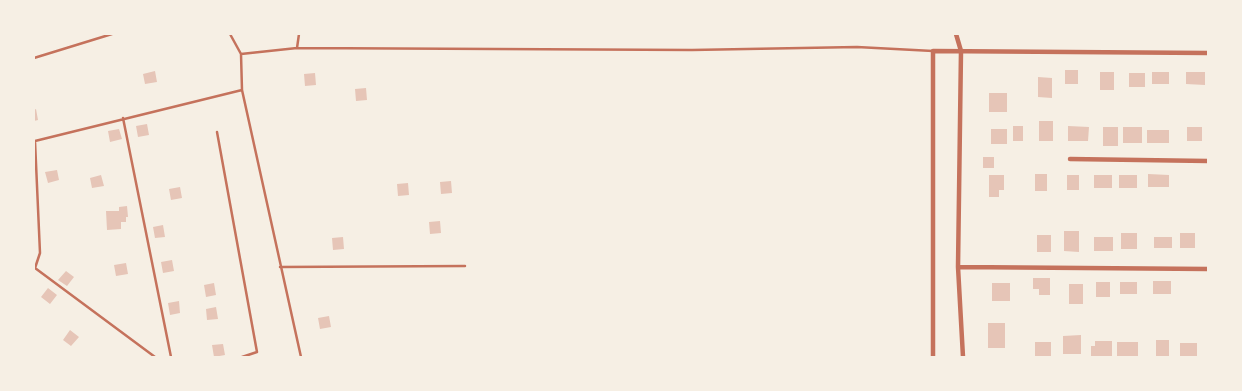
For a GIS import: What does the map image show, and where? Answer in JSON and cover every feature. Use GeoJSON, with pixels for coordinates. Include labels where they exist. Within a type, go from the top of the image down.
{"type":"FeatureCollection","features":[{"type":"Feature","properties":{"kind":"street"},"geometry":{"type":"LineString","coordinates":[[956,34],[961,50],[958,267],[963,357]]}},
{"type":"Feature","properties":{"kind":"street"},"geometry":{"type":"LineString","coordinates":[[933,357],[933,51],[1208,53]]}},
{"type":"Feature","properties":{"kind":"street"},"geometry":{"type":"LineString","coordinates":[[1070,160],[1208,160]]}},
{"type":"Feature","properties":{"kind":"street"},"geometry":{"type":"LineString","coordinates":[[958,267],[1208,269]]}},
{"type":"Feature","properties":{"kind":"lane"},"geometry":{"type":"LineString","coordinates":[[34,58],[112,34]]}},
{"type":"Feature","properties":{"kind":"lane"},"geometry":{"type":"LineString","coordinates":[[230,34],[242,54],[242,90],[301,357]]}},
{"type":"Feature","properties":{"kind":"lane"},"geometry":{"type":"LineString","coordinates":[[297,48],[299,34]]}},
{"type":"Feature","properties":{"kind":"lane"},"geometry":{"type":"LineString","coordinates":[[242,54],[297,48],[692,50],[857,47],[933,51]]}},
{"type":"Feature","properties":{"kind":"lane"},"geometry":{"type":"LineString","coordinates":[[154,357],[34,268],[40,253],[34,141],[242,90]]}},
{"type":"Feature","properties":{"kind":"lane"},"geometry":{"type":"LineString","coordinates":[[123,118],[171,357]]}},
{"type":"Feature","properties":{"kind":"lane"},"geometry":{"type":"LineString","coordinates":[[216,132],[258,357]]}},
{"type":"Feature","properties":{"kind":"lane"},"geometry":{"type":"LineString","coordinates":[[280,267],[465,266]]}},
{"type":"Feature","properties":{"kind":"lane"},"geometry":{"type":"LineString","coordinates":[[242,357],[257,352]]}},
{"type":"Feature","properties":{"kind":"building"},"geometry":{"type":"Polygon","coordinates":[[[1065,70],[1078,70],[1078,84],[1065,84],[1065,70]]]}},
{"type":"Feature","properties":{"kind":"building"},"geometry":{"type":"Polygon","coordinates":[[[155,71],[157,82],[145,84],[143,74],[155,71]]]}},
{"type":"Feature","properties":{"kind":"building"},"geometry":{"type":"Polygon","coordinates":[[[1100,72],[1114,72],[1114,90],[1100,90],[1100,72]]]}},
{"type":"Feature","properties":{"kind":"building"},"geometry":{"type":"Polygon","coordinates":[[[1152,72],[1169,72],[1169,84],[1152,84],[1152,72]]]}},
{"type":"Feature","properties":{"kind":"building"},"geometry":{"type":"Polygon","coordinates":[[[1186,72],[1205,72],[1205,85],[1186,84],[1186,72]]]}},
{"type":"Feature","properties":{"kind":"building"},"geometry":{"type":"Polygon","coordinates":[[[315,73],[316,85],[305,86],[304,74],[315,73]]]}},
{"type":"Feature","properties":{"kind":"building"},"geometry":{"type":"Polygon","coordinates":[[[1129,73],[1145,73],[1145,87],[1129,87],[1129,73]]]}},
{"type":"Feature","properties":{"kind":"building"},"geometry":{"type":"Polygon","coordinates":[[[1038,77],[1052,78],[1052,98],[1038,97],[1038,77]]]}},
{"type":"Feature","properties":{"kind":"building"},"geometry":{"type":"Polygon","coordinates":[[[366,88],[367,100],[356,101],[355,89],[366,88]]]}},
{"type":"Feature","properties":{"kind":"building"},"geometry":{"type":"Polygon","coordinates":[[[989,93],[1007,93],[1007,112],[989,112],[989,93]]]}},
{"type":"Feature","properties":{"kind":"building"},"geometry":{"type":"Polygon","coordinates":[[[36,109],[38,120],[34,121],[34,110],[36,109]]]}},
{"type":"Feature","properties":{"kind":"building"},"geometry":{"type":"Polygon","coordinates":[[[1039,121],[1053,121],[1053,141],[1039,141],[1039,121]]]}},
{"type":"Feature","properties":{"kind":"building"},"geometry":{"type":"Polygon","coordinates":[[[147,124],[149,135],[138,137],[136,126],[147,124]]]}},
{"type":"Feature","properties":{"kind":"building"},"geometry":{"type":"Polygon","coordinates":[[[1013,126],[1023,126],[1023,141],[1013,141],[1013,126]]]}},
{"type":"Feature","properties":{"kind":"building"},"geometry":{"type":"Polygon","coordinates":[[[1068,126],[1089,127],[1088,141],[1068,141],[1068,126]]]}},
{"type":"Feature","properties":{"kind":"building"},"geometry":{"type":"Polygon","coordinates":[[[1103,127],[1118,127],[1118,146],[1103,146],[1103,127]]]}},
{"type":"Feature","properties":{"kind":"building"},"geometry":{"type":"Polygon","coordinates":[[[1123,127],[1142,127],[1142,143],[1123,143],[1123,127]]]}},
{"type":"Feature","properties":{"kind":"building"},"geometry":{"type":"Polygon","coordinates":[[[1187,127],[1202,127],[1202,141],[1187,141],[1187,127]]]}},
{"type":"Feature","properties":{"kind":"building"},"geometry":{"type":"Polygon","coordinates":[[[119,129],[122,139],[110,142],[108,131],[119,129]]]}},
{"type":"Feature","properties":{"kind":"building"},"geometry":{"type":"Polygon","coordinates":[[[991,129],[1007,129],[1007,144],[991,144],[991,129]]]}},
{"type":"Feature","properties":{"kind":"building"},"geometry":{"type":"Polygon","coordinates":[[[1147,130],[1169,130],[1169,143],[1147,143],[1147,130]]]}},
{"type":"Feature","properties":{"kind":"building"},"geometry":{"type":"Polygon","coordinates":[[[983,157],[994,157],[994,168],[983,168],[983,157]]]}},
{"type":"Feature","properties":{"kind":"building"},"geometry":{"type":"Polygon","coordinates":[[[57,170],[59,180],[48,183],[45,172],[57,170]]]}},
{"type":"Feature","properties":{"kind":"building"},"geometry":{"type":"Polygon","coordinates":[[[1035,174],[1047,174],[1047,191],[1035,191],[1035,174]]]}},
{"type":"Feature","properties":{"kind":"building"},"geometry":{"type":"Polygon","coordinates":[[[1148,174],[1169,175],[1169,187],[1148,187],[1148,174]]]}},
{"type":"Feature","properties":{"kind":"building"},"geometry":{"type":"Polygon","coordinates":[[[101,175],[104,186],[92,188],[90,178],[101,175]]]}},
{"type":"Feature","properties":{"kind":"building"},"geometry":{"type":"Polygon","coordinates":[[[989,175],[1004,175],[1004,190],[999,190],[999,197],[989,197],[989,175]]]}},
{"type":"Feature","properties":{"kind":"building"},"geometry":{"type":"Polygon","coordinates":[[[1067,175],[1079,175],[1079,190],[1067,190],[1067,175]]]}},
{"type":"Feature","properties":{"kind":"building"},"geometry":{"type":"Polygon","coordinates":[[[1094,175],[1112,175],[1112,188],[1094,188],[1094,175]]]}},
{"type":"Feature","properties":{"kind":"building"},"geometry":{"type":"Polygon","coordinates":[[[1119,175],[1137,175],[1137,188],[1119,188],[1119,175]]]}},
{"type":"Feature","properties":{"kind":"building"},"geometry":{"type":"Polygon","coordinates":[[[451,181],[452,193],[441,194],[440,182],[451,181]]]}},
{"type":"Feature","properties":{"kind":"building"},"geometry":{"type":"Polygon","coordinates":[[[408,183],[409,195],[398,196],[397,184],[408,183]]]}},
{"type":"Feature","properties":{"kind":"building"},"geometry":{"type":"Polygon","coordinates":[[[180,187],[182,198],[171,200],[169,189],[180,187]]]}},
{"type":"Feature","properties":{"kind":"building"},"geometry":{"type":"Polygon","coordinates":[[[127,206],[128,217],[126,217],[126,222],[121,222],[121,229],[107,230],[106,211],[119,211],[119,207],[127,206]]]}},
{"type":"Feature","properties":{"kind":"building"},"geometry":{"type":"Polygon","coordinates":[[[440,221],[441,233],[430,234],[429,222],[440,221]]]}},
{"type":"Feature","properties":{"kind":"building"},"geometry":{"type":"Polygon","coordinates":[[[163,225],[165,237],[155,238],[153,227],[163,225]]]}},
{"type":"Feature","properties":{"kind":"building"},"geometry":{"type":"Polygon","coordinates":[[[1064,231],[1079,231],[1079,252],[1064,251],[1064,231]]]}},
{"type":"Feature","properties":{"kind":"building"},"geometry":{"type":"Polygon","coordinates":[[[1121,233],[1137,233],[1137,249],[1121,249],[1121,233]]]}},
{"type":"Feature","properties":{"kind":"building"},"geometry":{"type":"Polygon","coordinates":[[[1180,233],[1195,233],[1195,248],[1180,248],[1180,233]]]}},
{"type":"Feature","properties":{"kind":"building"},"geometry":{"type":"Polygon","coordinates":[[[1037,235],[1051,235],[1051,252],[1037,252],[1037,235]]]}},
{"type":"Feature","properties":{"kind":"building"},"geometry":{"type":"Polygon","coordinates":[[[343,237],[344,249],[333,250],[332,238],[343,237]]]}},
{"type":"Feature","properties":{"kind":"building"},"geometry":{"type":"Polygon","coordinates":[[[1094,237],[1113,237],[1113,251],[1094,251],[1094,237]]]}},
{"type":"Feature","properties":{"kind":"building"},"geometry":{"type":"Polygon","coordinates":[[[1154,237],[1172,237],[1172,248],[1154,248],[1154,237]]]}},
{"type":"Feature","properties":{"kind":"building"},"geometry":{"type":"Polygon","coordinates":[[[172,260],[174,271],[163,273],[161,262],[172,260]]]}},
{"type":"Feature","properties":{"kind":"building"},"geometry":{"type":"Polygon","coordinates":[[[126,263],[128,274],[116,276],[114,265],[126,263]]]}},
{"type":"Feature","properties":{"kind":"building"},"geometry":{"type":"Polygon","coordinates":[[[66,271],[74,277],[67,286],[58,280],[66,271]]]}},
{"type":"Feature","properties":{"kind":"building"},"geometry":{"type":"Polygon","coordinates":[[[1033,278],[1050,278],[1050,295],[1039,295],[1039,289],[1033,289],[1033,278]]]}},
{"type":"Feature","properties":{"kind":"building"},"geometry":{"type":"Polygon","coordinates":[[[1153,281],[1171,281],[1171,294],[1153,294],[1153,281]]]}},
{"type":"Feature","properties":{"kind":"building"},"geometry":{"type":"Polygon","coordinates":[[[1096,282],[1110,282],[1110,297],[1096,297],[1096,282]]]}},
{"type":"Feature","properties":{"kind":"building"},"geometry":{"type":"Polygon","coordinates":[[[1120,282],[1137,282],[1137,294],[1120,294],[1120,282]]]}},
{"type":"Feature","properties":{"kind":"building"},"geometry":{"type":"Polygon","coordinates":[[[214,283],[216,295],[206,297],[204,285],[214,283]]]}},
{"type":"Feature","properties":{"kind":"building"},"geometry":{"type":"Polygon","coordinates":[[[992,283],[1010,283],[1010,301],[992,301],[992,283]]]}},
{"type":"Feature","properties":{"kind":"building"},"geometry":{"type":"Polygon","coordinates":[[[1069,284],[1083,284],[1083,304],[1069,304],[1069,284]]]}},
{"type":"Feature","properties":{"kind":"building"},"geometry":{"type":"Polygon","coordinates":[[[48,288],[57,295],[50,304],[41,297],[48,288]]]}},
{"type":"Feature","properties":{"kind":"building"},"geometry":{"type":"Polygon","coordinates":[[[179,301],[180,313],[170,315],[168,303],[179,301]]]}},
{"type":"Feature","properties":{"kind":"building"},"geometry":{"type":"Polygon","coordinates":[[[216,307],[218,319],[207,320],[206,309],[216,307]]]}},
{"type":"Feature","properties":{"kind":"building"},"geometry":{"type":"Polygon","coordinates":[[[329,316],[331,327],[320,329],[318,318],[329,316]]]}},
{"type":"Feature","properties":{"kind":"building"},"geometry":{"type":"Polygon","coordinates":[[[988,323],[1005,323],[1005,348],[988,348],[988,323]]]}},
{"type":"Feature","properties":{"kind":"building"},"geometry":{"type":"Polygon","coordinates":[[[70,330],[79,337],[71,346],[63,340],[70,330]]]}},
{"type":"Feature","properties":{"kind":"building"},"geometry":{"type":"Polygon","coordinates":[[[1081,335],[1081,354],[1063,354],[1063,336],[1081,335]]]}},
{"type":"Feature","properties":{"kind":"building"},"geometry":{"type":"Polygon","coordinates":[[[1156,340],[1169,340],[1169,356],[1156,356],[1156,340]]]}},
{"type":"Feature","properties":{"kind":"building"},"geometry":{"type":"Polygon","coordinates":[[[1095,341],[1112,341],[1112,357],[1091,357],[1091,346],[1095,346],[1095,341]]]}},
{"type":"Feature","properties":{"kind":"building"},"geometry":{"type":"Polygon","coordinates":[[[1035,342],[1051,342],[1051,356],[1035,356],[1035,342]]]}},
{"type":"Feature","properties":{"kind":"building"},"geometry":{"type":"Polygon","coordinates":[[[1117,342],[1138,342],[1138,356],[1117,356],[1117,342]]]}},
{"type":"Feature","properties":{"kind":"building"},"geometry":{"type":"Polygon","coordinates":[[[1180,343],[1197,343],[1197,356],[1180,356],[1180,343]]]}},
{"type":"Feature","properties":{"kind":"building"},"geometry":{"type":"Polygon","coordinates":[[[223,344],[225,355],[214,357],[212,345],[223,344]]]}}]}
